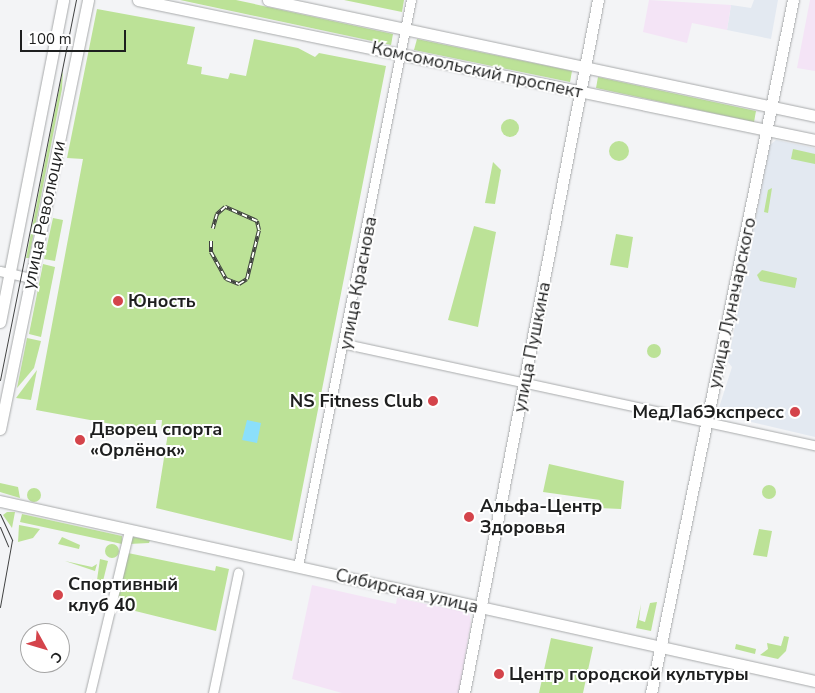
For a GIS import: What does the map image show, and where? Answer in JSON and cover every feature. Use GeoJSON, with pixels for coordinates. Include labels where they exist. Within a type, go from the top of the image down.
{"type":"FeatureCollection","features":[{"type":"Feature","properties":{"kind":"main road","name":"улица Революции"},"geometry":{"type":"LineString","coordinates":[[0,322],[5,272],[63,0]]}},
{"type":"Feature","properties":{"kind":"main road","name":"улица Революции"},"geometry":{"type":"LineString","coordinates":[[0,430],[88,0]]}},
{"type":"Feature","properties":{"kind":"main road","name":"Комсомольский проспект"},"geometry":{"type":"LineString","coordinates":[[138,0],[815,140]]}},
{"type":"Feature","properties":{"kind":"main road","name":"Комсомольский проспект"},"geometry":{"type":"LineString","coordinates":[[268,0],[815,116]]}},
{"type":"Feature","properties":{"kind":"main road","name":"улица Пушкина"},"geometry":{"type":"LineString","coordinates":[[464,693],[598,0]]}},
{"type":"Feature","properties":{"kind":"main road","name":"улица Луначарского"},"geometry":{"type":"LineString","coordinates":[[651,693],[773,107],[793,0]]}},
{"type":"Feature","properties":{"kind":"main road","name":"Сибирская улица"},"geometry":{"type":"LineString","coordinates":[[0,501],[815,681]]}},
{"type":"Feature","properties":{"kind":"street","name":"улица Краснова"},"geometry":{"type":"LineString","coordinates":[[298,566],[346,344],[411,0]]}},
{"type":"Feature","properties":{"kind":"street"},"geometry":{"type":"LineString","coordinates":[[5,272],[32,278]]}},
{"type":"Feature","properties":{"kind":"street"},"geometry":{"type":"LineString","coordinates":[[346,344],[815,445]]}},
{"type":"Feature","properties":{"kind":"street"},"geometry":{"type":"LineString","coordinates":[[90,693],[129,531]]}},
{"type":"Feature","properties":{"kind":"street"},"geometry":{"type":"LineString","coordinates":[[213,693],[238,573]]}},
{"type":"Feature","properties":{"kind":"shaded area"},"geometry":{"type":"Polygon","coordinates":[[[649,0],[731,5],[727,30],[692,23],[687,43],[643,32],[649,0]]]}},
{"type":"Feature","properties":{"kind":"shaded area"},"geometry":{"type":"Polygon","coordinates":[[[754,0],[778,0],[771,39],[727,30],[731,5],[751,8],[754,0]]]}},
{"type":"Feature","properties":{"kind":"shaded area"},"geometry":{"type":"Polygon","coordinates":[[[810,0],[815,0],[815,71],[797,68],[810,0]]]}},
{"type":"Feature","properties":{"kind":"shaded area"},"geometry":{"type":"Polygon","coordinates":[[[776,140],[815,148],[815,437],[717,414],[732,367],[728,362],[770,145],[776,140]]]}},
{"type":"Feature","properties":{"kind":"shaded area"},"geometry":{"type":"Polygon","coordinates":[[[312,585],[396,604],[397,598],[469,613],[471,622],[459,693],[342,693],[292,679],[312,585]]]}},
{"type":"Feature","properties":{"kind":"green space"},"geometry":{"type":"Polygon","coordinates":[[[180,0],[236,0],[393,34],[391,45],[180,0]]]}},
{"type":"Feature","properties":{"kind":"green space"},"geometry":{"type":"Polygon","coordinates":[[[344,0],[404,0],[402,12],[344,0]]]}},
{"type":"Feature","properties":{"kind":"green space"},"geometry":{"type":"Polygon","coordinates":[[[97,9],[195,27],[187,64],[202,67],[201,74],[228,79],[230,73],[246,76],[254,39],[298,48],[315,57],[319,53],[386,66],[292,541],[156,508],[168,433],[161,431],[162,420],[156,420],[155,428],[144,430],[36,410],[83,159],[67,158],[97,9]]]}},
{"type":"Feature","properties":{"kind":"green space"},"geometry":{"type":"Polygon","coordinates":[[[417,39],[572,71],[570,82],[414,50],[417,39]]]}},
{"type":"Feature","properties":{"kind":"green space"},"geometry":{"type":"Polygon","coordinates":[[[63,70],[62,89],[29,258],[26,258],[63,70]]]}},
{"type":"Feature","properties":{"kind":"green space"},"geometry":{"type":"Polygon","coordinates":[[[598,77],[756,111],[754,122],[596,88],[598,77]]]}},
{"type":"Feature","properties":{"kind":"green space"},"geometry":{"type":"Polygon","coordinates":[[[510,119],[518,124],[519,128],[514,136],[510,137],[502,132],[501,128],[506,120],[510,119]]]}},
{"type":"Feature","properties":{"kind":"green space"},"geometry":{"type":"Polygon","coordinates":[[[615,141],[623,141],[629,147],[629,155],[623,161],[615,161],[609,155],[609,147],[615,141]]]}},
{"type":"Feature","properties":{"kind":"green space"},"geometry":{"type":"Polygon","coordinates":[[[793,149],[815,154],[815,164],[791,159],[793,149]]]}},
{"type":"Feature","properties":{"kind":"green space"},"geometry":{"type":"Polygon","coordinates":[[[493,162],[501,170],[495,204],[485,203],[493,162]]]}},
{"type":"Feature","properties":{"kind":"green space"},"geometry":{"type":"Polygon","coordinates":[[[772,188],[768,213],[764,212],[768,190],[772,188]]]}},
{"type":"Feature","properties":{"kind":"green space"},"geometry":{"type":"Polygon","coordinates":[[[53,218],[63,220],[55,261],[44,259],[53,218]]]}},
{"type":"Feature","properties":{"kind":"green space"},"geometry":{"type":"Polygon","coordinates":[[[474,226],[496,232],[478,327],[448,320],[474,226]]]}},
{"type":"Feature","properties":{"kind":"green space"},"geometry":{"type":"Polygon","coordinates":[[[616,234],[633,237],[628,268],[610,265],[616,234]]]}},
{"type":"Feature","properties":{"kind":"green space"},"geometry":{"type":"Polygon","coordinates":[[[43,264],[55,267],[41,337],[29,334],[43,264]]]}},
{"type":"Feature","properties":{"kind":"green space"},"geometry":{"type":"Polygon","coordinates":[[[762,270],[797,278],[795,288],[760,281],[757,275],[762,270]]]}},
{"type":"Feature","properties":{"kind":"green space"},"geometry":{"type":"Polygon","coordinates":[[[27,338],[41,341],[34,368],[17,388],[27,338]]]}},
{"type":"Feature","properties":{"kind":"green space"},"geometry":{"type":"Polygon","coordinates":[[[654,344],[659,346],[661,351],[659,356],[654,358],[649,356],[647,351],[649,346],[654,344]]]}},
{"type":"Feature","properties":{"kind":"green space"},"geometry":{"type":"Polygon","coordinates":[[[37,370],[31,400],[16,398],[37,370]]]}},
{"type":"Feature","properties":{"kind":"green space"},"geometry":{"type":"Polygon","coordinates":[[[549,464],[624,481],[621,509],[599,508],[600,500],[543,492],[549,464]]]}},
{"type":"Feature","properties":{"kind":"green space"},"geometry":{"type":"Polygon","coordinates":[[[0,483],[18,487],[20,498],[0,492],[0,483]]]}},
{"type":"Feature","properties":{"kind":"green space"},"geometry":{"type":"Polygon","coordinates":[[[766,485],[772,485],[776,492],[772,499],[766,499],[762,495],[762,489],[766,485]]]}},
{"type":"Feature","properties":{"kind":"green space"},"geometry":{"type":"Polygon","coordinates":[[[31,488],[37,488],[41,495],[37,502],[31,502],[27,498],[27,492],[31,488]]]}},
{"type":"Feature","properties":{"kind":"green space"},"geometry":{"type":"Polygon","coordinates":[[[7,512],[15,512],[12,528],[3,515],[7,512]]]}},
{"type":"Feature","properties":{"kind":"green space"},"geometry":{"type":"Polygon","coordinates":[[[22,514],[122,536],[122,544],[20,522],[22,514]]]}},
{"type":"Feature","properties":{"kind":"green space"},"geometry":{"type":"Polygon","coordinates":[[[19,525],[40,529],[33,538],[18,542],[19,525]]]}},
{"type":"Feature","properties":{"kind":"green space"},"geometry":{"type":"Polygon","coordinates":[[[759,529],[772,531],[767,557],[753,555],[759,529]]]}},
{"type":"Feature","properties":{"kind":"green space"},"geometry":{"type":"Polygon","coordinates":[[[62,537],[80,545],[79,549],[58,544],[62,537]]]}},
{"type":"Feature","properties":{"kind":"green space"},"geometry":{"type":"Polygon","coordinates":[[[133,537],[150,540],[149,543],[129,544],[133,537]]]}},
{"type":"Feature","properties":{"kind":"green space"},"geometry":{"type":"Polygon","coordinates":[[[112,544],[117,546],[119,551],[117,556],[112,558],[107,556],[105,551],[107,546],[112,544]]]}},
{"type":"Feature","properties":{"kind":"green space"},"geometry":{"type":"Polygon","coordinates":[[[128,553],[215,571],[216,566],[229,569],[216,631],[115,606],[128,553]]]}},
{"type":"Feature","properties":{"kind":"green space"},"geometry":{"type":"Polygon","coordinates":[[[100,559],[108,561],[103,581],[97,580],[100,559]]]}},
{"type":"Feature","properties":{"kind":"green space"},"geometry":{"type":"Polygon","coordinates":[[[65,561],[92,567],[97,564],[95,571],[65,561]]]}},
{"type":"Feature","properties":{"kind":"green space"},"geometry":{"type":"Polygon","coordinates":[[[657,602],[651,631],[636,628],[641,604],[639,620],[645,622],[650,603],[657,602]]]}},
{"type":"Feature","properties":{"kind":"green space"},"geometry":{"type":"Polygon","coordinates":[[[784,636],[789,637],[786,651],[778,659],[760,655],[768,649],[767,643],[781,646],[784,636]]]}},
{"type":"Feature","properties":{"kind":"green space"},"geometry":{"type":"Polygon","coordinates":[[[551,638],[593,647],[583,693],[539,693],[551,638]]]}},
{"type":"Feature","properties":{"kind":"green space"},"geometry":{"type":"Polygon","coordinates":[[[736,644],[756,649],[755,654],[735,649],[736,644]]]}},
{"type":"Feature","properties":{"kind":"water"},"geometry":{"type":"Polygon","coordinates":[[[247,420],[261,423],[257,443],[242,440],[247,420]]]}},
{"type":"Feature","properties":{"kind":"tram line"},"geometry":{"type":"LineString","coordinates":[[0,380],[76,0]]}},
{"type":"Feature","properties":{"kind":"tram line"},"geometry":{"type":"LineString","coordinates":[[0,514],[12,540],[0,607]]}},
{"type":"Feature","properties":{"kind":"tram line"},"geometry":{"type":"LineString","coordinates":[[0,527],[8,546]]}},
{"type":"Feature","properties":{"kind":"railway"},"geometry":{"type":"LineString","coordinates":[[211,241],[211,252],[226,279],[239,284],[247,279],[259,230],[257,221],[225,207],[217,214],[213,228]]}},
{"type":"Feature","properties":{"kind":"place","name":"Юность"},"geometry":{"type":"Point","coordinates":[118,301]}},
{"type":"Feature","properties":{"kind":"place","name":"NS Fitness Club"},"geometry":{"type":"Point","coordinates":[433,401]}},
{"type":"Feature","properties":{"kind":"place","name":"МедЛабЭкспресс"},"geometry":{"type":"Point","coordinates":[795,412]}},
{"type":"Feature","properties":{"kind":"place","name":"Дворец спорта «Орлёнок»"},"geometry":{"type":"Point","coordinates":[80,440]}},
{"type":"Feature","properties":{"kind":"place","name":"Альфа-Центр Здоровья"},"geometry":{"type":"Point","coordinates":[469,517]}},
{"type":"Feature","properties":{"kind":"place","name":"Спортивный клуб 40"},"geometry":{"type":"Point","coordinates":[58,595]}},
{"type":"Feature","properties":{"kind":"place","name":"Центр городской культуры"},"geometry":{"type":"Point","coordinates":[499,674]}}]}
